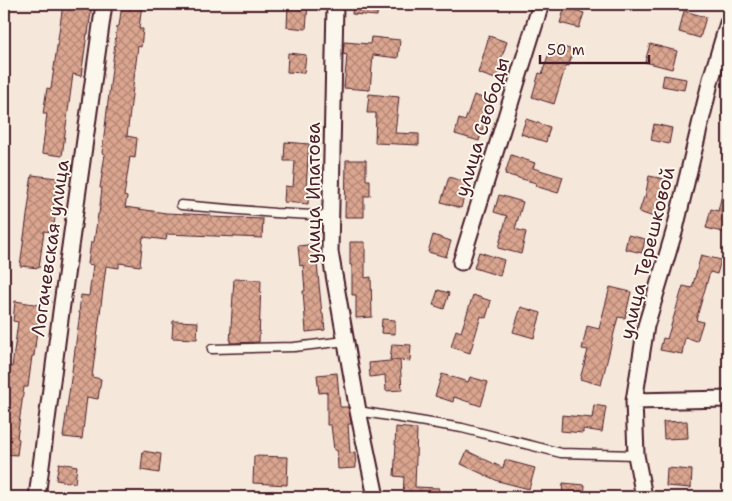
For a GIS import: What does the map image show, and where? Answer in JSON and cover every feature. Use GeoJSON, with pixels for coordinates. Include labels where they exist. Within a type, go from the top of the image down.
{"type":"FeatureCollection","features":[{"type":"Feature","properties":{"kind":"street","name":"Логачевская улица"},"geometry":{"type":"LineString","coordinates":[[37,497],[104,4]]}},
{"type":"Feature","properties":{"kind":"street","name":"улица Ипатова"},"geometry":{"type":"LineString","coordinates":[[335,4],[330,252],[358,411],[376,497]]}},
{"type":"Feature","properties":{"kind":"street","name":"улица Свободы"},"geometry":{"type":"LineString","coordinates":[[461,262],[541,4]]}},
{"type":"Feature","properties":{"kind":"street","name":"улица Терешковой"},"geometry":{"type":"LineString","coordinates":[[644,497],[636,455],[634,401],[646,326],[675,229],[711,79],[728,23]]}},
{"type":"Feature","properties":{"kind":"street"},"geometry":{"type":"LineString","coordinates":[[634,401],[728,399]]}},
{"type":"Feature","properties":{"kind":"lane"},"geometry":{"type":"LineString","coordinates":[[181,205],[331,216]]}},
{"type":"Feature","properties":{"kind":"lane"},"geometry":{"type":"LineString","coordinates":[[212,349],[294,348],[346,341]]}},
{"type":"Feature","properties":{"kind":"lane"},"geometry":{"type":"LineString","coordinates":[[358,411],[462,428],[561,453],[636,455]]}},
{"type":"Feature","properties":{"kind":"building"},"geometry":{"type":"Polygon","coordinates":[[[63,4],[92,4],[81,76],[73,74],[62,156],[42,153],[47,114],[43,114],[47,88],[51,89],[63,4]]]}},
{"type":"Feature","properties":{"kind":"building"},"geometry":{"type":"Polygon","coordinates":[[[122,4],[142,4],[139,29],[143,29],[141,47],[138,46],[127,136],[137,138],[135,158],[130,157],[124,196],[127,197],[125,207],[166,213],[211,215],[211,217],[263,219],[262,238],[167,234],[166,240],[143,237],[140,266],[119,263],[119,268],[106,266],[92,377],[101,379],[98,399],[87,397],[82,439],[63,437],[81,295],[89,296],[93,265],[88,264],[91,242],[94,242],[99,214],[102,188],[100,188],[105,154],[102,153],[117,26],[119,26],[122,4]]]}},
{"type":"Feature","properties":{"kind":"building"},"geometry":{"type":"Polygon","coordinates":[[[288,4],[308,4],[306,29],[287,27],[288,4]]]}},
{"type":"Feature","properties":{"kind":"building"},"geometry":{"type":"Polygon","coordinates":[[[353,4],[378,4],[377,16],[352,14],[353,4]]]}},
{"type":"Feature","properties":{"kind":"building"},"geometry":{"type":"Polygon","coordinates":[[[565,7],[584,13],[579,28],[560,23],[565,7]]]}},
{"type":"Feature","properties":{"kind":"building"},"geometry":{"type":"Polygon","coordinates":[[[684,11],[706,17],[700,38],[679,32],[684,11]]]}},
{"type":"Feature","properties":{"kind":"building"},"geometry":{"type":"Polygon","coordinates":[[[489,36],[507,42],[500,62],[506,64],[501,81],[478,73],[489,36]]]}},
{"type":"Feature","properties":{"kind":"building"},"geometry":{"type":"Polygon","coordinates":[[[371,37],[400,40],[398,58],[373,55],[370,90],[344,88],[347,55],[343,54],[344,42],[370,44],[371,37]]]}},
{"type":"Feature","properties":{"kind":"building"},"geometry":{"type":"Polygon","coordinates":[[[552,44],[573,50],[569,66],[566,65],[554,104],[532,97],[539,73],[542,74],[552,44]]]}},
{"type":"Feature","properties":{"kind":"building"},"geometry":{"type":"Polygon","coordinates":[[[650,44],[677,51],[672,69],[645,62],[650,44]]]}},
{"type":"Feature","properties":{"kind":"building"},"geometry":{"type":"Polygon","coordinates":[[[288,53],[306,55],[304,73],[287,72],[288,53]]]}},
{"type":"Feature","properties":{"kind":"building"},"geometry":{"type":"Polygon","coordinates":[[[664,75],[686,79],[684,90],[662,86],[664,75]]]}},
{"type":"Feature","properties":{"kind":"building"},"geometry":{"type":"Polygon","coordinates":[[[369,94],[399,97],[395,133],[419,134],[419,145],[375,143],[376,113],[367,113],[369,94]]]}},
{"type":"Feature","properties":{"kind":"building"},"geometry":{"type":"Polygon","coordinates":[[[474,95],[491,101],[479,141],[455,134],[459,119],[465,121],[474,95]]]}},
{"type":"Feature","properties":{"kind":"building"},"geometry":{"type":"Polygon","coordinates":[[[526,119],[550,127],[546,142],[521,134],[526,119]]]}},
{"type":"Feature","properties":{"kind":"building"},"geometry":{"type":"Polygon","coordinates":[[[654,124],[672,128],[669,144],[651,140],[654,124]]]}},
{"type":"Feature","properties":{"kind":"building"},"geometry":{"type":"Polygon","coordinates":[[[285,142],[309,144],[306,188],[309,188],[308,204],[284,202],[285,186],[293,187],[295,161],[284,161],[285,142]]]}},
{"type":"Feature","properties":{"kind":"building"},"geometry":{"type":"Polygon","coordinates":[[[511,155],[535,163],[533,168],[563,177],[558,193],[535,186],[536,183],[505,174],[511,155]]]}},
{"type":"Feature","properties":{"kind":"building"},"geometry":{"type":"Polygon","coordinates":[[[346,160],[366,160],[366,180],[370,180],[370,196],[364,196],[364,217],[345,217],[346,160]]]}},
{"type":"Feature","properties":{"kind":"building"},"geometry":{"type":"Polygon","coordinates":[[[32,175],[57,178],[53,209],[56,210],[53,232],[44,231],[39,268],[20,266],[32,175]]]}},
{"type":"Feature","properties":{"kind":"building"},"geometry":{"type":"Polygon","coordinates":[[[649,176],[665,179],[657,218],[639,212],[645,198],[649,176]]]}},
{"type":"Feature","properties":{"kind":"building"},"geometry":{"type":"Polygon","coordinates":[[[449,177],[468,183],[461,208],[441,202],[449,177]]]}},
{"type":"Feature","properties":{"kind":"building"},"geometry":{"type":"Polygon","coordinates":[[[724,187],[728,188],[728,224],[726,233],[706,228],[711,209],[718,211],[724,187]]]}},
{"type":"Feature","properties":{"kind":"building"},"geometry":{"type":"Polygon","coordinates":[[[499,195],[523,202],[515,229],[526,232],[521,254],[498,248],[507,216],[494,212],[499,195]]]}},
{"type":"Feature","properties":{"kind":"building"},"geometry":{"type":"Polygon","coordinates":[[[433,235],[451,241],[446,257],[428,252],[433,235]]]}},
{"type":"Feature","properties":{"kind":"building"},"geometry":{"type":"Polygon","coordinates":[[[628,235],[645,239],[642,253],[625,249],[628,235]]]}},
{"type":"Feature","properties":{"kind":"building"},"geometry":{"type":"Polygon","coordinates":[[[350,242],[365,242],[365,278],[371,277],[372,317],[356,318],[356,295],[352,295],[350,242]]]}},
{"type":"Feature","properties":{"kind":"building"},"geometry":{"type":"Polygon","coordinates":[[[315,244],[325,330],[306,332],[303,265],[300,266],[298,246],[315,244]]]}},
{"type":"Feature","properties":{"kind":"building"},"geometry":{"type":"Polygon","coordinates":[[[479,252],[504,260],[500,276],[474,268],[479,252]]]}},
{"type":"Feature","properties":{"kind":"building"},"geometry":{"type":"Polygon","coordinates":[[[701,255],[721,260],[717,274],[710,272],[696,320],[703,322],[697,341],[685,337],[682,354],[660,350],[663,338],[667,339],[683,286],[692,288],[701,255]]]}},
{"type":"Feature","properties":{"kind":"building"},"geometry":{"type":"Polygon","coordinates":[[[234,279],[261,280],[259,342],[230,343],[234,279]]]}},
{"type":"Feature","properties":{"kind":"building"},"geometry":{"type":"Polygon","coordinates":[[[610,287],[631,292],[625,318],[618,317],[601,385],[580,379],[588,350],[582,349],[587,326],[599,329],[610,287]]]}},
{"type":"Feature","properties":{"kind":"building"},"geometry":{"type":"Polygon","coordinates":[[[438,290],[449,293],[444,309],[433,305],[438,290]]]}},
{"type":"Feature","properties":{"kind":"building"},"geometry":{"type":"Polygon","coordinates":[[[473,295],[491,301],[486,318],[481,316],[470,353],[451,347],[456,330],[461,332],[473,295]]]}},
{"type":"Feature","properties":{"kind":"building"},"geometry":{"type":"Polygon","coordinates":[[[15,301],[40,305],[28,387],[24,387],[17,438],[19,439],[17,455],[4,454],[4,376],[5,366],[12,367],[18,322],[13,321],[15,301]]]}},
{"type":"Feature","properties":{"kind":"building"},"geometry":{"type":"Polygon","coordinates":[[[521,307],[541,313],[534,338],[513,332],[521,307]]]}},
{"type":"Feature","properties":{"kind":"building"},"geometry":{"type":"Polygon","coordinates":[[[382,319],[395,320],[395,334],[381,333],[382,319]]]}},
{"type":"Feature","properties":{"kind":"building"},"geometry":{"type":"Polygon","coordinates":[[[173,321],[198,322],[197,339],[172,338],[173,321]]]}},
{"type":"Feature","properties":{"kind":"building"},"geometry":{"type":"Polygon","coordinates":[[[392,344],[411,345],[410,361],[390,360],[392,344]]]}},
{"type":"Feature","properties":{"kind":"building"},"geometry":{"type":"Polygon","coordinates":[[[400,360],[402,390],[386,391],[385,375],[370,377],[369,363],[400,360]]]}},
{"type":"Feature","properties":{"kind":"building"},"geometry":{"type":"Polygon","coordinates":[[[337,373],[340,407],[348,407],[351,421],[351,424],[348,424],[350,453],[355,452],[356,468],[338,469],[337,450],[334,450],[331,425],[327,425],[327,392],[319,393],[317,375],[337,373]]]}},
{"type":"Feature","properties":{"kind":"building"},"geometry":{"type":"Polygon","coordinates":[[[442,374],[468,382],[470,377],[488,382],[481,406],[454,397],[453,402],[435,396],[442,374]]]}},
{"type":"Feature","properties":{"kind":"building"},"geometry":{"type":"Polygon","coordinates":[[[594,405],[606,407],[602,432],[583,429],[583,433],[561,431],[562,415],[592,418],[594,405]]]}},
{"type":"Feature","properties":{"kind":"building"},"geometry":{"type":"Polygon","coordinates":[[[687,421],[688,438],[664,439],[663,422],[687,421]]]}},
{"type":"Feature","properties":{"kind":"building"},"geometry":{"type":"Polygon","coordinates":[[[396,427],[417,429],[415,487],[439,488],[438,497],[403,497],[404,477],[394,476],[396,427]]]}},
{"type":"Feature","properties":{"kind":"building"},"geometry":{"type":"Polygon","coordinates":[[[143,451],[161,454],[159,473],[141,470],[143,451]]]}},
{"type":"Feature","properties":{"kind":"building"},"geometry":{"type":"Polygon","coordinates":[[[467,451],[503,468],[505,460],[535,468],[529,489],[498,481],[461,464],[467,451]]]}},
{"type":"Feature","properties":{"kind":"building"},"geometry":{"type":"Polygon","coordinates":[[[254,456],[288,457],[287,485],[253,483],[254,456]]]}},
{"type":"Feature","properties":{"kind":"building"},"geometry":{"type":"Polygon","coordinates":[[[59,463],[77,466],[75,483],[56,480],[59,463]]]}},
{"type":"Feature","properties":{"kind":"building"},"geometry":{"type":"Polygon","coordinates":[[[667,468],[692,470],[691,488],[666,486],[667,468]]]}},
{"type":"Feature","properties":{"kind":"building"},"geometry":{"type":"Polygon","coordinates":[[[563,483],[585,485],[584,497],[562,497],[563,483]]]}}]}
